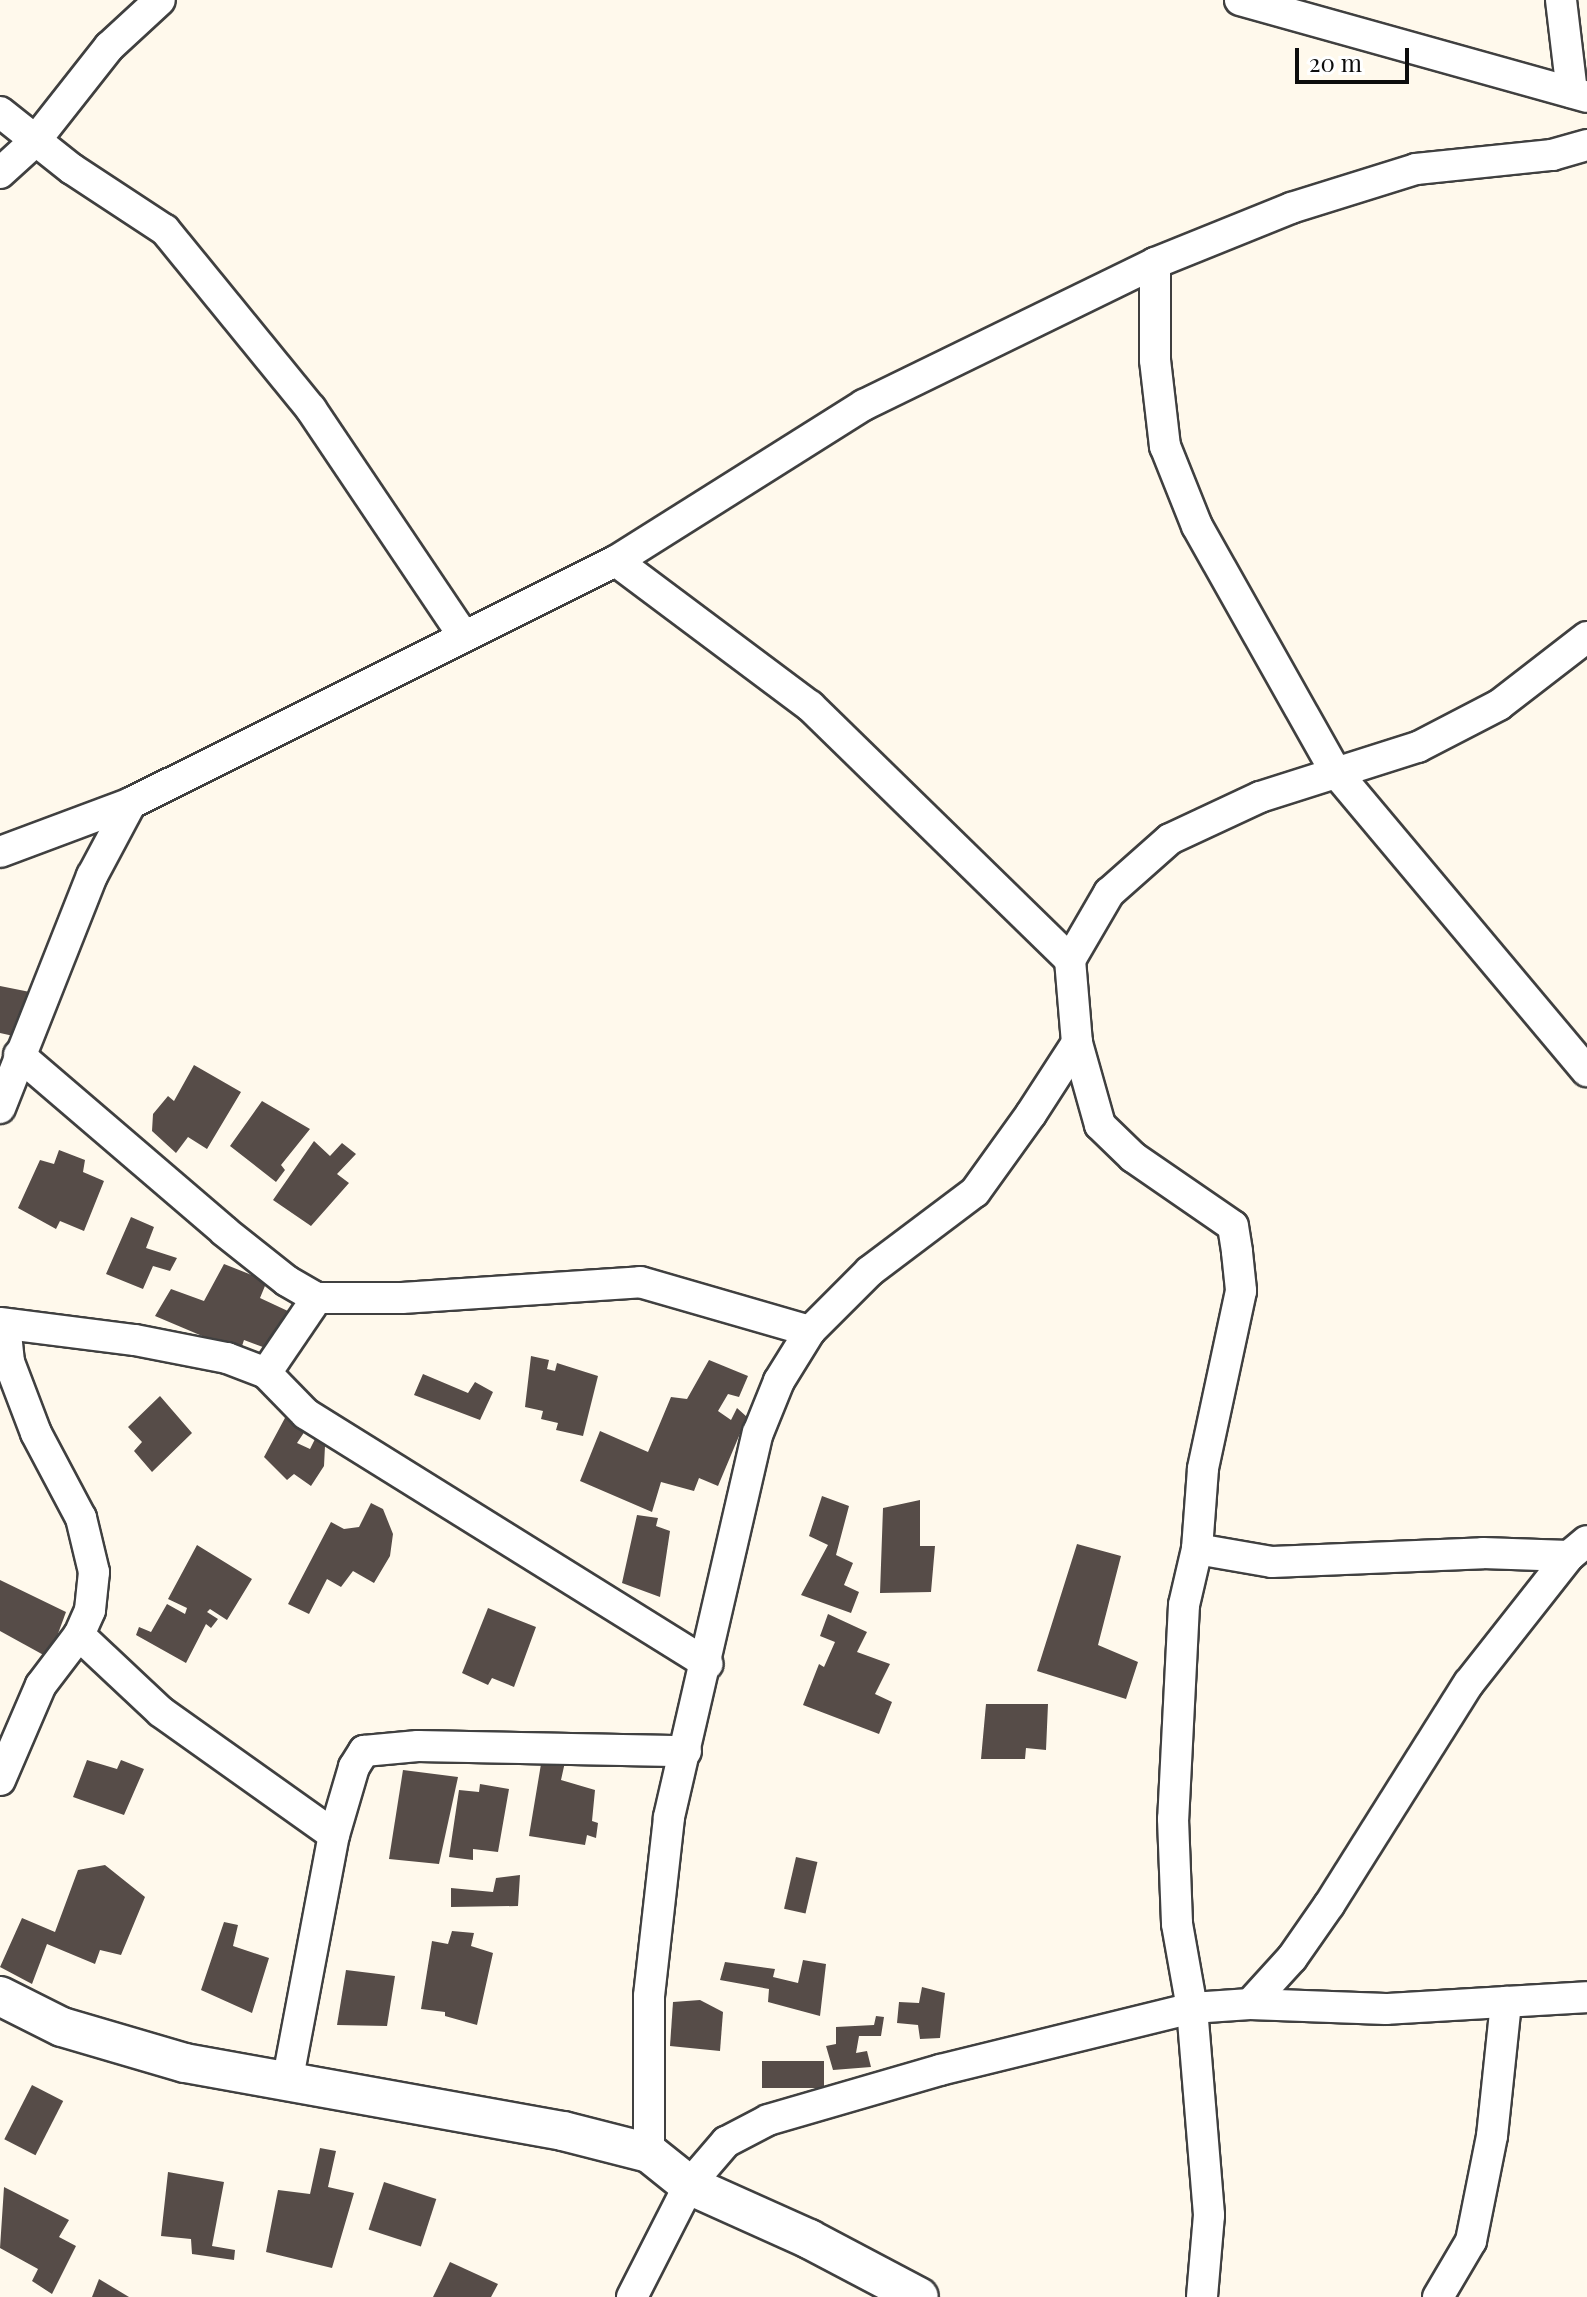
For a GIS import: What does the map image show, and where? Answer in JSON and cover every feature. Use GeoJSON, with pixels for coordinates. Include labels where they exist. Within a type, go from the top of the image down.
{"type":"FeatureCollection","features":[{"type":"Feature","properties":{"kind":"street"},"geometry":{"type":"LineString","coordinates":[[0,173],[35,141],[109,47],[160,0]]}},
{"type":"Feature","properties":{"kind":"street"},"geometry":{"type":"LineString","coordinates":[[1240,0],[1579,94],[1561,0]]}},
{"type":"Feature","properties":{"kind":"street"},"geometry":{"type":"LineString","coordinates":[[0,112],[35,141],[165,230],[311,409],[463,635]]}},
{"type":"Feature","properties":{"kind":"street"},"geometry":{"type":"LineString","coordinates":[[0,852],[131,803],[307,719],[463,635],[616,561],[864,405],[1155,263],[1291,208],[1416,169],[1552,155],[1587,145]]}},
{"type":"Feature","properties":{"kind":"street"},"geometry":{"type":"LineString","coordinates":[[1155,263],[1155,360],[1165,446],[1197,526],[1335,771],[1587,1071]]}},
{"type":"Feature","properties":{"kind":"street"},"geometry":{"type":"LineString","coordinates":[[616,561],[810,706],[1070,960]]}},
{"type":"Feature","properties":{"kind":"street"},"geometry":{"type":"LineString","coordinates":[[1202,2297],[1209,2215],[1192,2008],[1177,1924],[1173,1819],[1184,1605],[1197,1549],[1203,1469],[1241,1291],[1233,1226],[1133,1157],[1100,1125],[1077,1043],[1070,960],[1109,893],[1170,839],[1260,797],[1418,747],[1499,705],[1587,637]]}},
{"type":"Feature","properties":{"kind":"street"},"geometry":{"type":"LineString","coordinates":[[0,1108],[92,876],[131,803]]}},
{"type":"Feature","properties":{"kind":"street"},"geometry":{"type":"LineString","coordinates":[[649,2153],[649,1996],[656,1905],[686,1751],[758,1433],[779,1381],[810,1331],[870,1271],[927,1233],[975,1192],[1077,1043]]}},
{"type":"Feature","properties":{"kind":"street"},"geometry":{"type":"LineString","coordinates":[[19,1055],[224,1231],[287,1281],[317,1298],[402,1298],[640,1282],[810,1331]]}},
{"type":"Feature","properties":{"kind":"street"},"geometry":{"type":"LineString","coordinates":[[266,1373],[317,1298]]}},
{"type":"Feature","properties":{"kind":"street"},"geometry":{"type":"LineString","coordinates":[[0,1780],[41,1685],[79,1635],[90,1610],[94,1572],[81,1518],[36,1433],[9,1362],[3,1323],[135,1340],[227,1358],[266,1373],[306,1414],[708,1664]]}},
{"type":"Feature","properties":{"kind":"street"},"geometry":{"type":"LineString","coordinates":[[1197,1549],[1272,1562],[1578,1548]]}},
{"type":"Feature","properties":{"kind":"street"},"geometry":{"type":"LineString","coordinates":[[1250,2004],[1292,1958],[1469,1683],[1578,1548]]}},
{"type":"Feature","properties":{"kind":"street"},"geometry":{"type":"LineString","coordinates":[[79,1635],[161,1712],[334,1835]]}},
{"type":"Feature","properties":{"kind":"street"},"geometry":{"type":"LineString","coordinates":[[287,2083],[334,1835],[354,1767],[364,1751],[418,1746],[686,1751]]}},
{"type":"Feature","properties":{"kind":"street"},"geometry":{"type":"LineString","coordinates":[[0,1996],[62,2027],[185,2063],[563,2131],[649,2153],[689,2185],[809,2239],[919,2297]]}},
{"type":"Feature","properties":{"kind":"street"},"geometry":{"type":"LineString","coordinates":[[632,2297],[689,2185],[726,2142],[768,2120],[940,2070],[1192,2008],[1250,2004],[1386,2009],[1587,1997]]}},
{"type":"Feature","properties":{"kind":"street"},"geometry":{"type":"LineString","coordinates":[[1438,2297],[1471,2241],[1492,2136],[1506,2002]]}},
{"type":"Feature","properties":{"kind":"building"},"geometry":{"type":"Polygon","coordinates":[[[0,986],[35,993],[18,1037],[0,1033],[0,986]]]}},
{"type":"Feature","properties":{"kind":"building"},"geometry":{"type":"Polygon","coordinates":[[[194,1065],[241,1092],[207,1149],[188,1137],[176,1153],[152,1131],[153,1114],[168,1096],[174,1101],[194,1065]]]}},
{"type":"Feature","properties":{"kind":"building"},"geometry":{"type":"Polygon","coordinates":[[[262,1101],[310,1129],[281,1165],[285,1170],[276,1182],[230,1146],[262,1101]]]}},
{"type":"Feature","properties":{"kind":"building"},"geometry":{"type":"Polygon","coordinates":[[[314,1141],[330,1156],[342,1143],[356,1154],[337,1174],[349,1183],[311,1226],[273,1200],[314,1141]]]}},
{"type":"Feature","properties":{"kind":"building"},"geometry":{"type":"Polygon","coordinates":[[[59,1150],[85,1160],[83,1172],[104,1181],[84,1231],[60,1221],[56,1229],[18,1208],[40,1160],[54,1164],[59,1150]]]}},
{"type":"Feature","properties":{"kind":"building"},"geometry":{"type":"Polygon","coordinates":[[[131,1217],[154,1227],[146,1248],[177,1258],[170,1271],[153,1266],[143,1289],[106,1274],[131,1217]]]}},
{"type":"Feature","properties":{"kind":"building"},"geometry":{"type":"Polygon","coordinates":[[[224,1264],[267,1281],[260,1298],[290,1312],[271,1350],[244,1340],[240,1352],[155,1316],[171,1289],[204,1301],[224,1264]]]}},
{"type":"Feature","properties":{"kind":"building"},"geometry":{"type":"Polygon","coordinates":[[[531,1356],[549,1360],[547,1369],[555,1371],[557,1363],[598,1376],[583,1436],[556,1430],[558,1423],[541,1419],[543,1411],[525,1407],[531,1356]]]}},
{"type":"Feature","properties":{"kind":"building"},"geometry":{"type":"Polygon","coordinates":[[[709,1360],[748,1376],[739,1397],[728,1394],[718,1411],[731,1420],[737,1408],[747,1417],[718,1486],[699,1478],[694,1491],[661,1482],[652,1512],[580,1481],[600,1431],[648,1452],[671,1397],[687,1399],[709,1360]]]}},
{"type":"Feature","properties":{"kind":"building"},"geometry":{"type":"Polygon","coordinates":[[[423,1374],[468,1393],[475,1382],[493,1392],[480,1420],[414,1395],[423,1374]]]}},
{"type":"Feature","properties":{"kind":"building"},"geometry":{"type":"Polygon","coordinates":[[[160,1396],[192,1433],[152,1472],[134,1451],[142,1442],[128,1427],[160,1396]]]}},
{"type":"Feature","properties":{"kind":"building"},"geometry":{"type":"Polygon","coordinates":[[[286,1416],[309,1425],[297,1443],[310,1449],[315,1439],[325,1446],[324,1466],[311,1486],[294,1474],[287,1480],[264,1457],[286,1416]]]}},
{"type":"Feature","properties":{"kind":"building"},"geometry":{"type":"Polygon","coordinates":[[[822,1496],[849,1506],[836,1555],[853,1563],[844,1585],[859,1592],[851,1613],[801,1595],[828,1545],[809,1536],[822,1496]]]}},
{"type":"Feature","properties":{"kind":"building"},"geometry":{"type":"Polygon","coordinates":[[[920,1500],[920,1546],[935,1546],[931,1592],[880,1593],[883,1508],[920,1500]]]}},
{"type":"Feature","properties":{"kind":"building"},"geometry":{"type":"Polygon","coordinates":[[[371,1503],[383,1509],[393,1534],[390,1556],[374,1583],[353,1571],[341,1587],[327,1579],[309,1614],[288,1604],[331,1522],[344,1529],[359,1527],[371,1503]]]}},
{"type":"Feature","properties":{"kind":"building"},"geometry":{"type":"Polygon","coordinates":[[[637,1515],[658,1518],[656,1526],[670,1531],[660,1597],[622,1583],[637,1515]]]}},
{"type":"Feature","properties":{"kind":"building"},"geometry":{"type":"Polygon","coordinates":[[[1077,1544],[1121,1556],[1098,1645],[1138,1662],[1126,1699],[1037,1671],[1077,1544]]]}},
{"type":"Feature","properties":{"kind":"building"},"geometry":{"type":"Polygon","coordinates":[[[197,1545],[252,1579],[227,1620],[210,1609],[207,1612],[218,1619],[211,1628],[206,1624],[186,1663],[136,1635],[139,1627],[151,1632],[167,1604],[185,1614],[187,1608],[168,1599],[197,1545]]]}},
{"type":"Feature","properties":{"kind":"building"},"geometry":{"type":"Polygon","coordinates":[[[0,1580],[66,1612],[49,1658],[0,1631],[0,1580]]]}},
{"type":"Feature","properties":{"kind":"building"},"geometry":{"type":"Polygon","coordinates":[[[488,1608],[536,1627],[514,1687],[492,1678],[488,1685],[462,1673],[488,1608]]]}},
{"type":"Feature","properties":{"kind":"building"},"geometry":{"type":"Polygon","coordinates":[[[828,1614],[867,1632],[857,1652],[890,1664],[875,1694],[892,1702],[879,1734],[803,1705],[819,1664],[824,1667],[835,1642],[820,1636],[828,1614]]]}},
{"type":"Feature","properties":{"kind":"building"},"geometry":{"type":"Polygon","coordinates":[[[986,1704],[1048,1704],[1046,1750],[1026,1748],[1025,1759],[981,1759],[986,1704]]]}},
{"type":"Feature","properties":{"kind":"building"},"geometry":{"type":"Polygon","coordinates":[[[542,1758],[565,1762],[561,1780],[595,1790],[592,1821],[598,1823],[596,1838],[587,1835],[585,1845],[529,1836],[542,1758]]]}},
{"type":"Feature","properties":{"kind":"building"},"geometry":{"type":"Polygon","coordinates":[[[87,1760],[117,1769],[121,1760],[144,1769],[124,1815],[73,1797],[87,1760]]]}},
{"type":"Feature","properties":{"kind":"building"},"geometry":{"type":"Polygon","coordinates":[[[403,1770],[458,1777],[439,1864],[389,1859],[403,1770]]]}},
{"type":"Feature","properties":{"kind":"building"},"geometry":{"type":"Polygon","coordinates":[[[480,1784],[509,1789],[498,1852],[473,1849],[473,1860],[449,1857],[459,1790],[479,1792],[480,1784]]]}},
{"type":"Feature","properties":{"kind":"building"},"geometry":{"type":"Polygon","coordinates":[[[796,1857],[817,1862],[806,1914],[784,1909],[796,1857]]]}},
{"type":"Feature","properties":{"kind":"building"},"geometry":{"type":"Polygon","coordinates":[[[105,1865],[145,1897],[121,1955],[100,1950],[95,1964],[47,1944],[32,1984],[0,1967],[22,1918],[55,1932],[78,1870],[105,1865]]]}},
{"type":"Feature","properties":{"kind":"building"},"geometry":{"type":"Polygon","coordinates":[[[520,1875],[518,1906],[451,1907],[451,1888],[493,1892],[496,1878],[520,1875]]]}},
{"type":"Feature","properties":{"kind":"building"},"geometry":{"type":"Polygon","coordinates":[[[224,1922],[238,1925],[233,1946],[269,1958],[252,2013],[201,1990],[224,1922]]]}},
{"type":"Feature","properties":{"kind":"building"},"geometry":{"type":"Polygon","coordinates":[[[452,1931],[474,1933],[471,1946],[493,1953],[477,2025],[445,2016],[445,2012],[421,2009],[432,1941],[448,1944],[452,1931]]]}},
{"type":"Feature","properties":{"kind":"building"},"geometry":{"type":"Polygon","coordinates":[[[803,1960],[826,1964],[820,2016],[768,2002],[769,1989],[720,1980],[725,1962],[775,1969],[773,1977],[798,1983],[803,1960]]]}},
{"type":"Feature","properties":{"kind":"building"},"geometry":{"type":"Polygon","coordinates":[[[346,1970],[395,1976],[387,2026],[337,2025],[346,1970]]]}},
{"type":"Feature","properties":{"kind":"building"},"geometry":{"type":"Polygon","coordinates":[[[922,1987],[945,1993],[940,2038],[920,2039],[918,2025],[897,2023],[899,2002],[919,2003],[922,1987]]]}},
{"type":"Feature","properties":{"kind":"building"},"geometry":{"type":"Polygon","coordinates":[[[700,2000],[723,2012],[720,2051],[670,2046],[673,2002],[700,2000]]]}},
{"type":"Feature","properties":{"kind":"building"},"geometry":{"type":"Polygon","coordinates":[[[876,2016],[884,2017],[881,2036],[859,2036],[856,2053],[867,2051],[871,2067],[833,2070],[826,2046],[836,2044],[836,2027],[874,2025],[876,2016]]]}},
{"type":"Feature","properties":{"kind":"building"},"geometry":{"type":"Polygon","coordinates":[[[762,2061],[824,2061],[824,2088],[762,2088],[762,2061]]]}},
{"type":"Feature","properties":{"kind":"building"},"geometry":{"type":"Polygon","coordinates":[[[32,2085],[63,2101],[35,2155],[4,2139],[32,2085]]]}},
{"type":"Feature","properties":{"kind":"building"},"geometry":{"type":"Polygon","coordinates":[[[320,2148],[336,2151],[328,2187],[354,2193],[332,2268],[266,2252],[278,2190],[310,2194],[320,2148]]]}},
{"type":"Feature","properties":{"kind":"building"},"geometry":{"type":"Polygon","coordinates":[[[168,2172],[224,2182],[212,2246],[235,2250],[234,2260],[192,2254],[191,2239],[161,2236],[168,2172]]]}},
{"type":"Feature","properties":{"kind":"building"},"geometry":{"type":"Polygon","coordinates":[[[384,2182],[436,2199],[421,2247],[369,2230],[384,2182]]]}},
{"type":"Feature","properties":{"kind":"building"},"geometry":{"type":"Polygon","coordinates":[[[4,2187],[69,2220],[59,2237],[76,2246],[52,2294],[32,2281],[38,2269],[0,2248],[4,2187]]]}},
{"type":"Feature","properties":{"kind":"building"},"geometry":{"type":"Polygon","coordinates":[[[450,2262],[498,2284],[491,2297],[433,2297],[450,2262]]]}},
{"type":"Feature","properties":{"kind":"building"},"geometry":{"type":"Polygon","coordinates":[[[99,2279],[129,2297],[92,2297],[99,2279]]]}}]}
